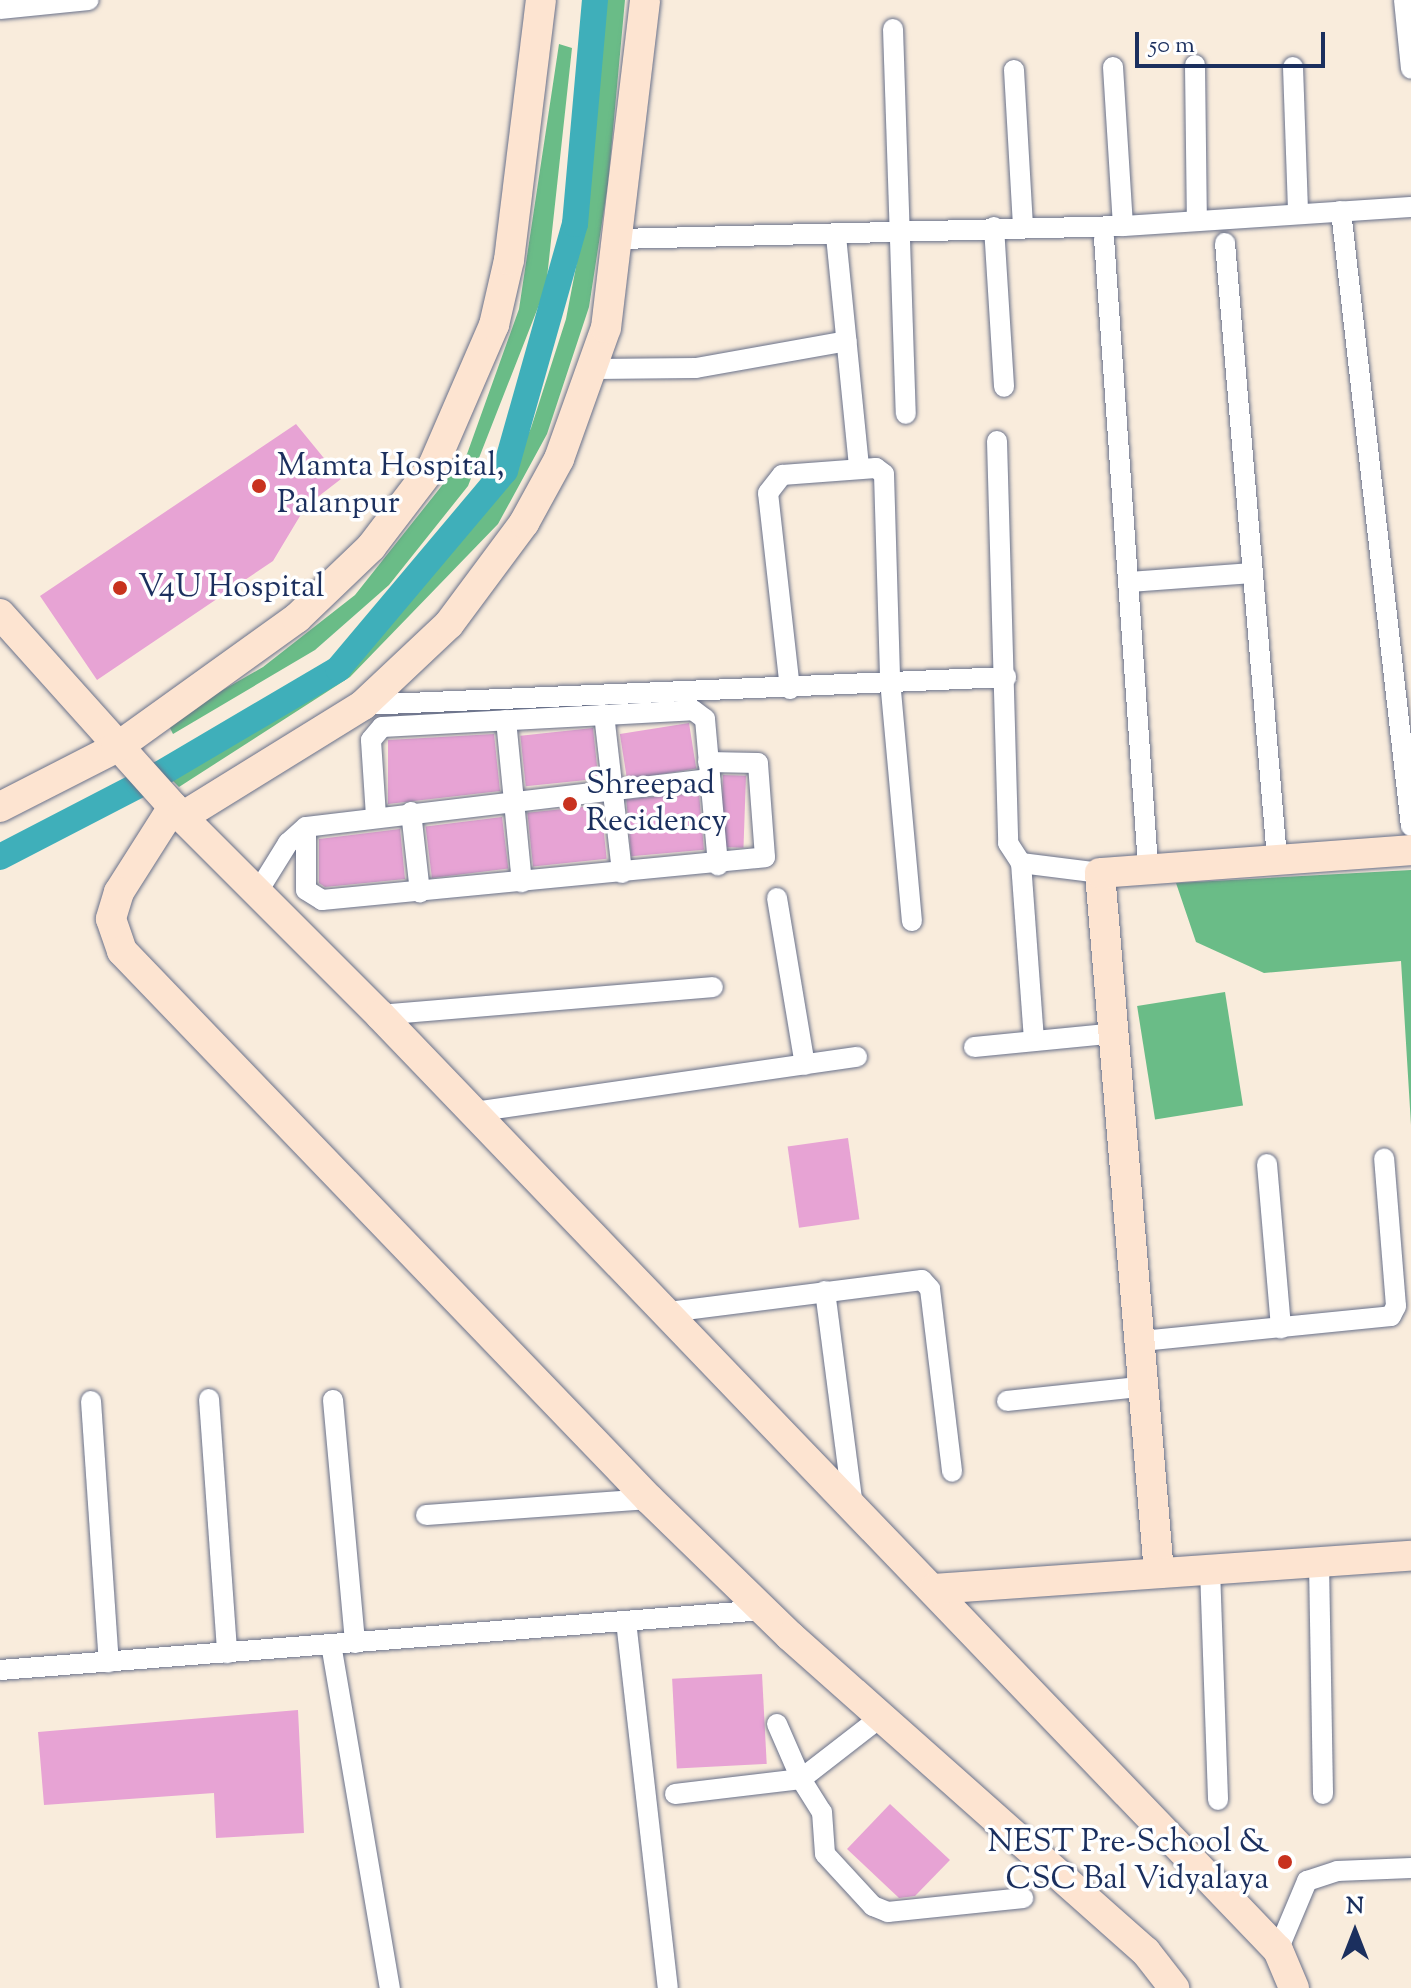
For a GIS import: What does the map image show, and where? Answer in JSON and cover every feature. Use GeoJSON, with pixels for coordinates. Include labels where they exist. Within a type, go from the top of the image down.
{"type":"FeatureCollection","features":[{"type":"Feature","properties":{"kind":"street"},"geometry":{"type":"LineString","coordinates":[[0,9],[89,0]]}},
{"type":"Feature","properties":{"kind":"street"},"geometry":{"type":"LineString","coordinates":[[0,807],[124,755],[297,618],[371,547],[433,466],[494,325],[509,260],[541,0]]}},
{"type":"Feature","properties":{"kind":"street"},"geometry":{"type":"LineString","coordinates":[[645,0],[619,239],[595,369],[559,459],[524,523],[449,624],[363,705],[169,804],[119,892],[111,919],[122,951],[649,1499],[881,1717],[1146,1952],[1174,1988]]}},
{"type":"Feature","properties":{"kind":"street"},"geometry":{"type":"LineString","coordinates":[[1404,0],[1411,69]]}},
{"type":"Feature","properties":{"kind":"street"},"geometry":{"type":"LineString","coordinates":[[893,29],[903,232],[906,414]]}},
{"type":"Feature","properties":{"kind":"street"},"geometry":{"type":"LineString","coordinates":[[1195,65],[1197,219]]}},
{"type":"Feature","properties":{"kind":"street"},"geometry":{"type":"LineString","coordinates":[[1113,67],[1123,226]]}},
{"type":"Feature","properties":{"kind":"street"},"geometry":{"type":"LineString","coordinates":[[1293,67],[1298,213]]}},
{"type":"Feature","properties":{"kind":"street"},"geometry":{"type":"LineString","coordinates":[[1014,70],[1023,227]]}},
{"type":"Feature","properties":{"kind":"street"},"geometry":{"type":"LineString","coordinates":[[619,239],[836,236],[994,227],[1123,226],[1411,207]]}},
{"type":"Feature","properties":{"kind":"street"},"geometry":{"type":"LineString","coordinates":[[1341,211],[1411,826]]}},
{"type":"Feature","properties":{"kind":"street"},"geometry":{"type":"LineString","coordinates":[[994,227],[1004,387]]}},
{"type":"Feature","properties":{"kind":"street"},"geometry":{"type":"LineString","coordinates":[[836,236],[859,467]]}},
{"type":"Feature","properties":{"kind":"street"},"geometry":{"type":"LineString","coordinates":[[1104,238],[1148,866]]}},
{"type":"Feature","properties":{"kind":"street"},"geometry":{"type":"LineString","coordinates":[[1225,243],[1277,858]]}},
{"type":"Feature","properties":{"kind":"street"},"geometry":{"type":"LineString","coordinates":[[595,369],[696,368],[847,341]]}},
{"type":"Feature","properties":{"kind":"street"},"geometry":{"type":"LineString","coordinates":[[997,441],[1006,677],[1008,843],[1021,863],[1034,1041]]}},
{"type":"Feature","properties":{"kind":"street"},"geometry":{"type":"LineString","coordinates":[[790,689],[768,493],[782,475],[859,467],[884,474],[890,680],[912,921]]}},
{"type":"Feature","properties":{"kind":"street"},"geometry":{"type":"LineString","coordinates":[[1129,582],[1253,573]]}},
{"type":"Feature","properties":{"kind":"street"},"geometry":{"type":"LineString","coordinates":[[0,614],[169,804],[474,1112],[661,1313],[853,1511],[934,1589],[1278,1950],[1294,1988]]}},
{"type":"Feature","properties":{"kind":"street"},"geometry":{"type":"LineString","coordinates":[[363,705],[790,689],[890,680],[1006,677]]}},
{"type":"Feature","properties":{"kind":"street"},"geometry":{"type":"LineString","coordinates":[[376,816],[375,731],[693,710],[705,719],[718,865]]}},
{"type":"Feature","properties":{"kind":"street"},"geometry":{"type":"LineString","coordinates":[[604,714],[622,873]]}},
{"type":"Feature","properties":{"kind":"street"},"geometry":{"type":"LineString","coordinates":[[506,720],[522,882]]}},
{"type":"Feature","properties":{"kind":"street"},"geometry":{"type":"LineString","coordinates":[[257,893],[288,843],[306,827],[376,816],[613,790],[751,761],[761,771],[765,857],[718,865],[315,899],[306,890],[306,827]]}},
{"type":"Feature","properties":{"kind":"street"},"geometry":{"type":"LineString","coordinates":[[411,812],[420,892]]}},
{"type":"Feature","properties":{"kind":"street"},"geometry":{"type":"LineString","coordinates":[[1021,863],[1100,873],[1148,866],[1411,850]]}},
{"type":"Feature","properties":{"kind":"street"},"geometry":{"type":"LineString","coordinates":[[1100,873],[1147,1386],[1159,1573]]}},
{"type":"Feature","properties":{"kind":"street"},"geometry":{"type":"LineString","coordinates":[[777,898],[805,1065]]}},
{"type":"Feature","properties":{"kind":"street"},"geometry":{"type":"LineString","coordinates":[[380,1015],[713,987]]}},
{"type":"Feature","properties":{"kind":"street"},"geometry":{"type":"LineString","coordinates":[[974,1047],[1117,1033]]}},
{"type":"Feature","properties":{"kind":"street"},"geometry":{"type":"LineString","coordinates":[[474,1112],[857,1057]]}},
{"type":"Feature","properties":{"kind":"street"},"geometry":{"type":"LineString","coordinates":[[1142,1341],[1391,1316],[1396,1306],[1384,1158]]}},
{"type":"Feature","properties":{"kind":"street"},"geometry":{"type":"LineString","coordinates":[[1267,1164],[1281,1328]]}},
{"type":"Feature","properties":{"kind":"street"},"geometry":{"type":"LineString","coordinates":[[661,1313],[913,1279],[928,1284],[952,1472]]}},
{"type":"Feature","properties":{"kind":"street"},"geometry":{"type":"LineString","coordinates":[[825,1291],[853,1511]]}},
{"type":"Feature","properties":{"kind":"street"},"geometry":{"type":"LineString","coordinates":[[1007,1401],[1147,1386]]}},
{"type":"Feature","properties":{"kind":"street"},"geometry":{"type":"LineString","coordinates":[[209,1399],[227,1653]]}},
{"type":"Feature","properties":{"kind":"street"},"geometry":{"type":"LineString","coordinates":[[333,1400],[355,1643]]}},
{"type":"Feature","properties":{"kind":"street"},"geometry":{"type":"LineString","coordinates":[[91,1401],[109,1662]]}},
{"type":"Feature","properties":{"kind":"street"},"geometry":{"type":"LineString","coordinates":[[426,1515],[649,1499]]}},
{"type":"Feature","properties":{"kind":"street"},"geometry":{"type":"LineString","coordinates":[[934,1589],[1411,1556]]}},
{"type":"Feature","properties":{"kind":"street"},"geometry":{"type":"LineString","coordinates":[[1319,1563],[1323,1794]]}},
{"type":"Feature","properties":{"kind":"street"},"geometry":{"type":"LineString","coordinates":[[1210,1569],[1218,1800]]}},
{"type":"Feature","properties":{"kind":"street"},"geometry":{"type":"LineString","coordinates":[[0,1670],[764,1610]]}},
{"type":"Feature","properties":{"kind":"street"},"geometry":{"type":"LineString","coordinates":[[626,1621],[668,1988]]}},
{"type":"Feature","properties":{"kind":"street"},"geometry":{"type":"LineString","coordinates":[[331,1644],[390,1988]]}},
{"type":"Feature","properties":{"kind":"street"},"geometry":{"type":"LineString","coordinates":[[675,1794],[801,1779],[881,1717]]}},
{"type":"Feature","properties":{"kind":"street"},"geometry":{"type":"LineString","coordinates":[[777,1724],[801,1779],[825,1821],[825,1854],[880,1910],[1023,1898]]}},
{"type":"Feature","properties":{"kind":"street"},"geometry":{"type":"LineString","coordinates":[[1278,1950],[1307,1881],[1337,1871],[1411,1868]]}},
{"type":"Feature","properties":{"kind":"green space"},"geometry":{"type":"Polygon","coordinates":[[[607,0],[625,0],[608,184],[589,307],[547,434],[498,524],[350,677],[179,787],[170,778],[346,670],[504,486],[531,428],[566,319],[584,225],[607,0]]]}},
{"type":"Feature","properties":{"kind":"green space"},"geometry":{"type":"Polygon","coordinates":[[[559,44],[572,48],[546,287],[468,486],[389,585],[315,650],[173,734],[167,722],[263,667],[355,595],[467,454],[519,309],[559,44]]]}},
{"type":"Feature","properties":{"kind":"green space"},"geometry":{"type":"Polygon","coordinates":[[[1411,870],[1411,1125],[1401,961],[1264,973],[1196,942],[1176,883],[1411,870]]]}},
{"type":"Feature","properties":{"kind":"green space"},"geometry":{"type":"Polygon","coordinates":[[[1225,992],[1243,1106],[1155,1120],[1137,1006],[1225,992]]]}},
{"type":"Feature","properties":{"kind":"building"},"geometry":{"type":"Polygon","coordinates":[[[296,424],[341,479],[306,506],[273,561],[97,680],[40,596],[296,424]]]}},
{"type":"Feature","properties":{"kind":"building"},"geometry":{"type":"Polygon","coordinates":[[[689,723],[696,768],[627,779],[620,734],[689,723]]]}},
{"type":"Feature","properties":{"kind":"building"},"geometry":{"type":"Polygon","coordinates":[[[593,728],[598,779],[526,786],[520,736],[593,728]]]}},
{"type":"Feature","properties":{"kind":"building"},"geometry":{"type":"Polygon","coordinates":[[[494,734],[500,791],[388,804],[388,740],[494,734]]]}},
{"type":"Feature","properties":{"kind":"building"},"geometry":{"type":"Polygon","coordinates":[[[723,775],[746,776],[743,848],[720,847],[723,775]]]}},
{"type":"Feature","properties":{"kind":"building"},"geometry":{"type":"Polygon","coordinates":[[[699,793],[704,850],[631,856],[626,799],[699,793]]]}},
{"type":"Feature","properties":{"kind":"building"},"geometry":{"type":"Polygon","coordinates":[[[601,805],[607,859],[533,866],[527,813],[601,805]]]}},
{"type":"Feature","properties":{"kind":"building"},"geometry":{"type":"Polygon","coordinates":[[[502,817],[508,869],[432,878],[426,826],[502,817]]]}},
{"type":"Feature","properties":{"kind":"building"},"geometry":{"type":"Polygon","coordinates":[[[400,829],[405,879],[325,887],[319,883],[319,839],[400,829]]]}},
{"type":"Feature","properties":{"kind":"building"},"geometry":{"type":"Polygon","coordinates":[[[848,1138],[859,1219],[799,1228],[788,1146],[848,1138]]]}},
{"type":"Feature","properties":{"kind":"building"},"geometry":{"type":"Polygon","coordinates":[[[762,1674],[767,1764],[677,1769],[672,1679],[762,1674]]]}},
{"type":"Feature","properties":{"kind":"building"},"geometry":{"type":"Polygon","coordinates":[[[298,1710],[304,1833],[216,1838],[214,1793],[44,1805],[38,1732],[298,1710]]]}},
{"type":"Feature","properties":{"kind":"building"},"geometry":{"type":"Polygon","coordinates":[[[890,1804],[950,1860],[915,1896],[899,1898],[847,1849],[890,1804]]]}},
{"type":"Feature","properties":{"kind":"waterway"},"geometry":{"type":"LineString","coordinates":[[0,857],[160,774],[338,669],[505,471],[575,224],[595,0]]}},
{"type":"Feature","properties":{"kind":"place","name":"Mamta Hospital, Palanpur"},"geometry":{"type":"Point","coordinates":[259,486]}},
{"type":"Feature","properties":{"kind":"place","name":"V4U Hospital"},"geometry":{"type":"Point","coordinates":[120,588]}},
{"type":"Feature","properties":{"kind":"place","name":"Shreepad Recidency"},"geometry":{"type":"Point","coordinates":[570,804]}},
{"type":"Feature","properties":{"kind":"place","name":"NEST Pre-School & CSC Bal Vidyalaya"},"geometry":{"type":"Point","coordinates":[1285,1862]}}]}
